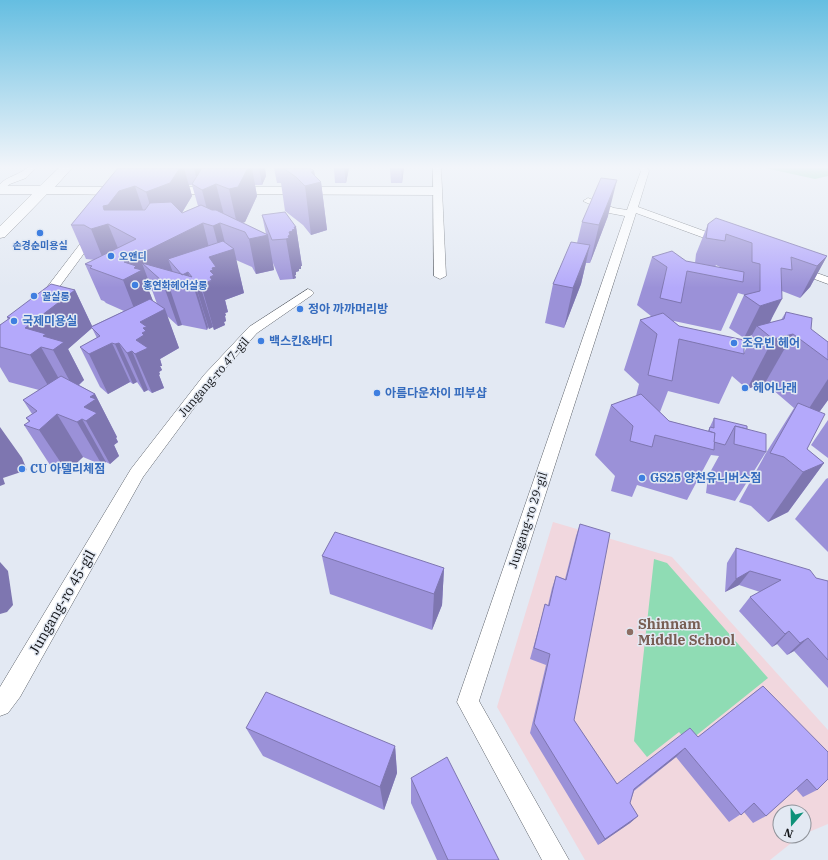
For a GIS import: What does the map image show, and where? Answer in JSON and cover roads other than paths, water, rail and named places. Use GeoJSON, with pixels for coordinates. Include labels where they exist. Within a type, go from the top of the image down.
{"type":"FeatureCollection","features":[{"type":"Feature","properties":{"kind":"street"},"geometry":{"type":"LineString","coordinates":[[0,234],[25,208]]}},
{"type":"Feature","properties":{"kind":"street"},"geometry":{"type":"LineString","coordinates":[[438,208],[440,276]]}},
{"type":"Feature","properties":{"kind":"street"},"geometry":{"type":"LineString","coordinates":[[605,208],[612,211],[632,211],[734,246]]}},
{"type":"Feature","properties":{"kind":"street","name":"Jungang-ro 29-gil"},"geometry":{"type":"LineString","coordinates":[[556,860],[468,702],[633,208]]}},
{"type":"Feature","properties":{"kind":"street"},"geometry":{"type":"LineString","coordinates":[[33,312],[99,227]]}},
{"type":"Feature","properties":{"kind":"street"},"geometry":{"type":"LineString","coordinates":[[786,265],[827,276]]}},
{"type":"Feature","properties":{"kind":"street","name":"Jungang-ro 47-gil"},"geometry":{"type":"LineString","coordinates":[[123,498],[137,474],[210,378],[254,330],[308,293]]}},
{"type":"Feature","properties":{"kind":"street","name":"Jungang-ro 45-gil"},"geometry":{"type":"LineString","coordinates":[[0,705],[16,682],[123,498]]}},
{"type":"Feature","properties":{"kind":"place","name":"손경순미용실"},"geometry":{"type":"Point","coordinates":[40,233]}},
{"type":"Feature","properties":{"kind":"place","name":"오앤디"},"geometry":{"type":"Point","coordinates":[111,256]}},
{"type":"Feature","properties":{"kind":"place","name":"홍연화헤어살롱"},"geometry":{"type":"Point","coordinates":[135,285]}},
{"type":"Feature","properties":{"kind":"place","name":"꿀살롱"},"geometry":{"type":"Point","coordinates":[34,296]}},
{"type":"Feature","properties":{"kind":"place","name":"정아 까까머리방"},"geometry":{"type":"Point","coordinates":[300,309]}},
{"type":"Feature","properties":{"kind":"place","name":"국제미용실"},"geometry":{"type":"Point","coordinates":[14,321]}},
{"type":"Feature","properties":{"kind":"place","name":"백스킨&바디"},"geometry":{"type":"Point","coordinates":[261,341]}},
{"type":"Feature","properties":{"kind":"place","name":"조유빈 헤어"},"geometry":{"type":"Point","coordinates":[734,343]}},
{"type":"Feature","properties":{"kind":"place","name":"헤어나래"},"geometry":{"type":"Point","coordinates":[745,388]}},
{"type":"Feature","properties":{"kind":"place","name":"아름다운차이 피부샵"},"geometry":{"type":"Point","coordinates":[377,393]}},
{"type":"Feature","properties":{"kind":"place","name":"CU 아델리체점"},"geometry":{"type":"Point","coordinates":[22,469]}},
{"type":"Feature","properties":{"kind":"place","name":"GS25 양천유니버스점"},"geometry":{"type":"Point","coordinates":[642,478]}},
{"type":"Feature","properties":{"kind":"place","name":"Shinnam Middle School"},"geometry":{"type":"Point","coordinates":[630,632]}}]}
